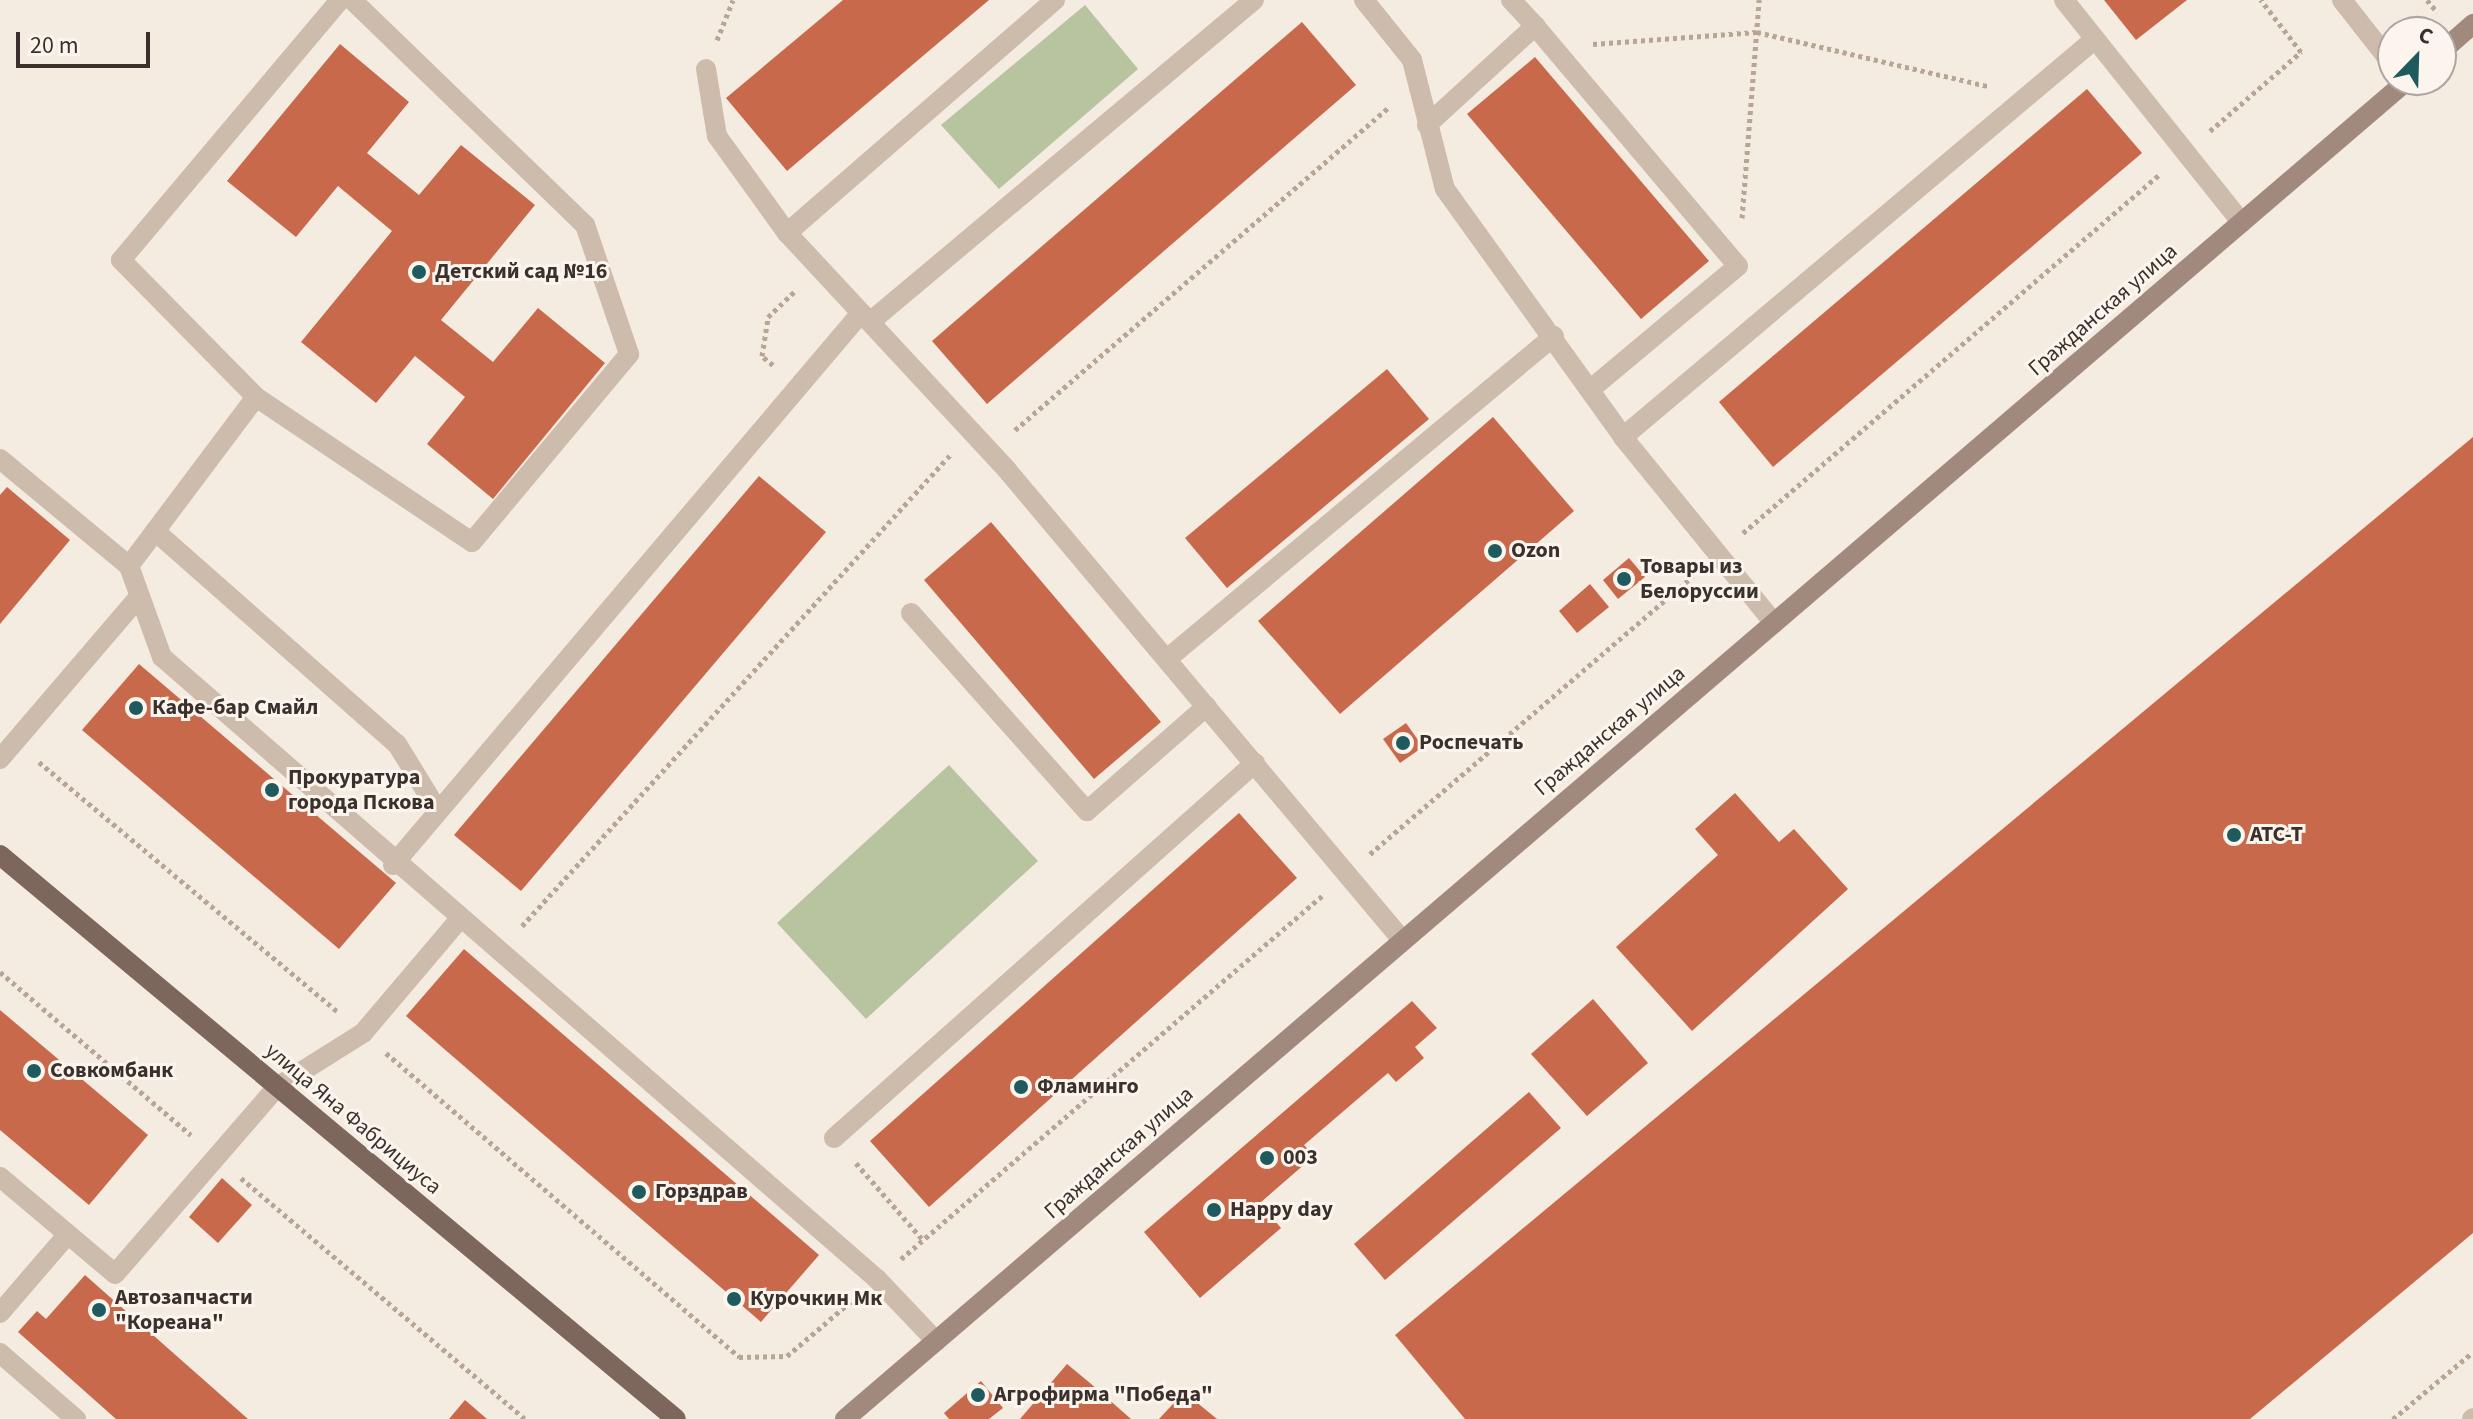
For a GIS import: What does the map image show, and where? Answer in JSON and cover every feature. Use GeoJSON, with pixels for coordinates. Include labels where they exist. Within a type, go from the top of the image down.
{"type":"FeatureCollection","features":[{"type":"Feature","properties":{"kind":"main road","name":"улица Яна Фабрициуса"},"geometry":{"type":"LineString","coordinates":[[0,855],[676,1419]]}},
{"type":"Feature","properties":{"kind":"street"},"geometry":{"type":"LineString","coordinates":[[340,0],[121,260],[256,397],[472,542],[629,354],[585,225],[352,0]]}},
{"type":"Feature","properties":{"kind":"street"},"geometry":{"type":"LineString","coordinates":[[787,233],[1055,0]]}},
{"type":"Feature","properties":{"kind":"street"},"geometry":{"type":"LineString","coordinates":[[393,865],[798,386],[865,318],[1254,0]]}},
{"type":"Feature","properties":{"kind":"street"},"geometry":{"type":"LineString","coordinates":[[1511,0],[1738,266],[1592,388]]}},
{"type":"Feature","properties":{"kind":"street"},"geometry":{"type":"LineString","coordinates":[[2064,0],[2242,223]]}},
{"type":"Feature","properties":{"kind":"street"},"geometry":{"type":"LineString","coordinates":[[2342,0],[2377,45]]}},
{"type":"Feature","properties":{"kind":"street"},"geometry":{"type":"LineString","coordinates":[[1369,2],[1412,60],[1445,189],[1592,388],[1623,437],[1721,552],[1774,623]]}},
{"type":"Feature","properties":{"kind":"street"},"geometry":{"type":"LineString","coordinates":[[2457,38],[2473,24]]}},
{"type":"Feature","properties":{"kind":"street"},"geometry":{"type":"LineString","coordinates":[[1427,125],[1535,26]]}},
{"type":"Feature","properties":{"kind":"street"},"geometry":{"type":"LineString","coordinates":[[1623,437],[2095,39]]}},
{"type":"Feature","properties":{"kind":"street"},"geometry":{"type":"LineString","coordinates":[[706,69],[717,136],[787,233],[990,452],[1349,873],[1403,941]]}},
{"type":"Feature","properties":{"kind":"street","name":"Гражданская улица"},"geometry":{"type":"LineString","coordinates":[[845,1419],[2390,96]]}},
{"type":"Feature","properties":{"kind":"street"},"geometry":{"type":"LineString","coordinates":[[1167,659],[1554,336]]}},
{"type":"Feature","properties":{"kind":"street"},"geometry":{"type":"LineString","coordinates":[[129,566],[256,397]]}},
{"type":"Feature","properties":{"kind":"street"},"geometry":{"type":"LineString","coordinates":[[0,459],[129,566],[138,598],[162,657],[393,865],[877,1279],[936,1341]]}},
{"type":"Feature","properties":{"kind":"street"},"geometry":{"type":"LineString","coordinates":[[155,531],[397,744],[438,811]]}},
{"type":"Feature","properties":{"kind":"street"},"geometry":{"type":"LineString","coordinates":[[0,759],[138,598]]}},
{"type":"Feature","properties":{"kind":"street"},"geometry":{"type":"LineString","coordinates":[[911,613],[1087,811],[1207,706]]}},
{"type":"Feature","properties":{"kind":"street"},"geometry":{"type":"LineString","coordinates":[[834,1138],[1255,763]]}},
{"type":"Feature","properties":{"kind":"street"},"geometry":{"type":"LineString","coordinates":[[0,1177],[115,1274],[218,1159],[277,1087],[363,1033],[459,920]]}},
{"type":"Feature","properties":{"kind":"street"},"geometry":{"type":"LineString","coordinates":[[0,1313],[67,1235]]}},
{"type":"Feature","properties":{"kind":"street"},"geometry":{"type":"LineString","coordinates":[[0,1353],[76,1419]]}},
{"type":"Feature","properties":{"kind":"path"},"geometry":{"type":"LineString","coordinates":[[706,69],[733,0]]}},
{"type":"Feature","properties":{"kind":"path"},"geometry":{"type":"LineString","coordinates":[[1738,266],[1759,0]]}},
{"type":"Feature","properties":{"kind":"path"},"geometry":{"type":"LineString","coordinates":[[787,1356],[2301,52],[2261,0]]}},
{"type":"Feature","properties":{"kind":"path"},"geometry":{"type":"LineString","coordinates":[[1553,47],[1757,32],[2028,95]]}},
{"type":"Feature","properties":{"kind":"path"},"geometry":{"type":"LineString","coordinates":[[990,452],[1417,82]]}},
{"type":"Feature","properties":{"kind":"path"},"geometry":{"type":"LineString","coordinates":[[798,386],[762,356],[768,317],[819,267]]}},
{"type":"Feature","properties":{"kind":"path"},"geometry":{"type":"LineString","coordinates":[[497,954],[971,431]]}},
{"type":"Feature","properties":{"kind":"path"},"geometry":{"type":"LineString","coordinates":[[0,972],[525,1419]]}},
{"type":"Feature","properties":{"kind":"path"},"geometry":{"type":"LineString","coordinates":[[834,1138],[923,1240]]}},
{"type":"Feature","properties":{"kind":"path"},"geometry":{"type":"LineString","coordinates":[[2393,1419],[2473,1352]]}},
{"type":"Feature","properties":{"kind":"green space"},"geometry":{"type":"Polygon","coordinates":[[[1085,5],[1138,69],[999,189],[941,125],[1085,5]]]}},
{"type":"Feature","properties":{"kind":"green space"},"geometry":{"type":"Polygon","coordinates":[[[949,765],[1038,861],[866,1019],[777,923],[949,765]]]}},
{"type":"Feature","properties":{"kind":"building"},"geometry":{"type":"Polygon","coordinates":[[[843,0],[989,0],[787,171],[726,98],[843,0]]]}},
{"type":"Feature","properties":{"kind":"building"},"geometry":{"type":"Polygon","coordinates":[[[2104,0],[2187,0],[2136,40],[2104,0]]]}},
{"type":"Feature","properties":{"kind":"building"},"geometry":{"type":"Polygon","coordinates":[[[1302,22],[1356,85],[987,404],[932,341],[1302,22]]]}},
{"type":"Feature","properties":{"kind":"building","name":"Детский сад №16"},"geometry":{"type":"Polygon","coordinates":[[[340,44],[409,102],[367,153],[419,195],[461,145],[535,205],[441,320],[493,362],[538,308],[605,363],[493,499],[427,444],[465,397],[415,356],[376,403],[301,342],[392,231],[338,186],[296,237],[227,181],[340,44]]]}},
{"type":"Feature","properties":{"kind":"building"},"geometry":{"type":"Polygon","coordinates":[[[1535,57],[1709,261],[1641,319],[1467,114],[1535,57]]]}},
{"type":"Feature","properties":{"kind":"building"},"geometry":{"type":"Polygon","coordinates":[[[2087,89],[2142,153],[1773,467],[1719,402],[2087,89]]]}},
{"type":"Feature","properties":{"kind":"building"},"geometry":{"type":"Polygon","coordinates":[[[1387,369],[1429,419],[1227,588],[1185,538],[1387,369]]]}},
{"type":"Feature","properties":{"kind":"building"},"geometry":{"type":"Polygon","coordinates":[[[1493,417],[1574,511],[1340,714],[1258,621],[1493,417]]]}},
{"type":"Feature","properties":{"kind":"building","name":"ATC-T"},"geometry":{"type":"Polygon","coordinates":[[[2473,437],[2473,1233],[2250,1419],[1465,1419],[1395,1335],[2473,437]]]}},
{"type":"Feature","properties":{"kind":"building"},"geometry":{"type":"Polygon","coordinates":[[[759,476],[826,532],[521,891],[454,835],[759,476]]]}},
{"type":"Feature","properties":{"kind":"building"},"geometry":{"type":"Polygon","coordinates":[[[7,487],[70,540],[0,624],[0,495],[7,487]]]}},
{"type":"Feature","properties":{"kind":"building"},"geometry":{"type":"Polygon","coordinates":[[[991,522],[1161,722],[1094,779],[924,580],[991,522]]]}},
{"type":"Feature","properties":{"kind":"building","name":"Товары из Белоруссии"},"geometry":{"type":"Polygon","coordinates":[[[1629,558],[1645,577],[1618,599],[1603,580],[1629,558]]]}},
{"type":"Feature","properties":{"kind":"building"},"geometry":{"type":"Polygon","coordinates":[[[1590,584],[1609,607],[1577,633],[1559,611],[1590,584]]]}},
{"type":"Feature","properties":{"kind":"building"},"geometry":{"type":"Polygon","coordinates":[[[139,664],[396,883],[339,949],[82,730],[139,664]]]}},
{"type":"Feature","properties":{"kind":"building","name":"Роспечать"},"geometry":{"type":"Polygon","coordinates":[[[1406,723],[1423,747],[1400,763],[1383,739],[1406,723]]]}},
{"type":"Feature","properties":{"kind":"building"},"geometry":{"type":"Polygon","coordinates":[[[1735,793],[1779,842],[1794,829],[1848,889],[1692,1031],[1616,947],[1718,855],[1695,829],[1735,793]]]}},
{"type":"Feature","properties":{"kind":"building"},"geometry":{"type":"Polygon","coordinates":[[[1239,813],[1297,878],[929,1207],[870,1141],[1239,813]]]}},
{"type":"Feature","properties":{"kind":"building"},"geometry":{"type":"Polygon","coordinates":[[[464,949],[819,1255],[761,1322],[406,1016],[464,949]]]}},
{"type":"Feature","properties":{"kind":"building"},"geometry":{"type":"Polygon","coordinates":[[[1593,999],[1648,1063],[1587,1116],[1531,1054],[1593,999]]]}},
{"type":"Feature","properties":{"kind":"building"},"geometry":{"type":"Polygon","coordinates":[[[1412,1001],[1437,1028],[1415,1047],[1424,1058],[1396,1082],[1388,1073],[1304,1145],[1314,1156],[1260,1203],[1281,1228],[1200,1298],[1144,1232],[1412,1001]]]}},
{"type":"Feature","properties":{"kind":"building"},"geometry":{"type":"Polygon","coordinates":[[[0,1010],[148,1135],[89,1205],[0,1130],[0,1010]]]}},
{"type":"Feature","properties":{"kind":"building"},"geometry":{"type":"Polygon","coordinates":[[[1529,1092],[1561,1128],[1385,1280],[1354,1244],[1529,1092]]]}},
{"type":"Feature","properties":{"kind":"building"},"geometry":{"type":"Polygon","coordinates":[[[222,1178],[252,1205],[218,1243],[189,1217],[222,1178]]]}},
{"type":"Feature","properties":{"kind":"building"},"geometry":{"type":"Polygon","coordinates":[[[85,1275],[248,1419],[116,1419],[18,1332],[37,1311],[46,1319],[85,1275]]]}},
{"type":"Feature","properties":{"kind":"building"},"geometry":{"type":"Polygon","coordinates":[[[1067,1364],[1090,1383],[1131,1419],[1020,1419],[1067,1364]]]}},
{"type":"Feature","properties":{"kind":"building","name":"Агрофирма \"Победа\""},"geometry":{"type":"Polygon","coordinates":[[[981,1381],[1003,1408],[989,1419],[949,1419],[944,1413],[981,1381]]]}},
{"type":"Feature","properties":{"kind":"building"},"geometry":{"type":"Polygon","coordinates":[[[1184,1392],[1217,1419],[1159,1419],[1184,1392]]]}},
{"type":"Feature","properties":{"kind":"building"},"geometry":{"type":"Polygon","coordinates":[[[465,1400],[487,1419],[449,1419],[465,1400]]]}},
{"type":"Feature","properties":{"kind":"place","name":"Детский сад №16"},"geometry":{"type":"Point","coordinates":[419,272]}},
{"type":"Feature","properties":{"kind":"place","name":"Ozon"},"geometry":{"type":"Point","coordinates":[1495,551]}},
{"type":"Feature","properties":{"kind":"place","name":"Товары из Белоруссии"},"geometry":{"type":"Point","coordinates":[1624,579]}},
{"type":"Feature","properties":{"kind":"place","name":"Кафе-бар Смайл"},"geometry":{"type":"Point","coordinates":[136,708]}},
{"type":"Feature","properties":{"kind":"place","name":"Роспечать"},"geometry":{"type":"Point","coordinates":[1403,743]}},
{"type":"Feature","properties":{"kind":"place","name":"Прокуратура города Пскова"},"geometry":{"type":"Point","coordinates":[272,790]}},
{"type":"Feature","properties":{"kind":"place","name":"ATC-T"},"geometry":{"type":"Point","coordinates":[2234,835]}},
{"type":"Feature","properties":{"kind":"place","name":"Совкомбанк"},"geometry":{"type":"Point","coordinates":[34,1071]}},
{"type":"Feature","properties":{"kind":"place","name":"Фламинго"},"geometry":{"type":"Point","coordinates":[1021,1087]}},
{"type":"Feature","properties":{"kind":"place","name":"003"},"geometry":{"type":"Point","coordinates":[1267,1158]}},
{"type":"Feature","properties":{"kind":"place","name":"Горздрав"},"geometry":{"type":"Point","coordinates":[639,1192]}},
{"type":"Feature","properties":{"kind":"place","name":"Happy day"},"geometry":{"type":"Point","coordinates":[1214,1210]}},
{"type":"Feature","properties":{"kind":"place","name":"Курочкин Мк"},"geometry":{"type":"Point","coordinates":[734,1299]}},
{"type":"Feature","properties":{"kind":"place","name":"Автозапчасти \"Кореана\""},"geometry":{"type":"Point","coordinates":[99,1310]}},
{"type":"Feature","properties":{"kind":"place","name":"Агрофирма \"Победа\""},"geometry":{"type":"Point","coordinates":[978,1395]}}]}
